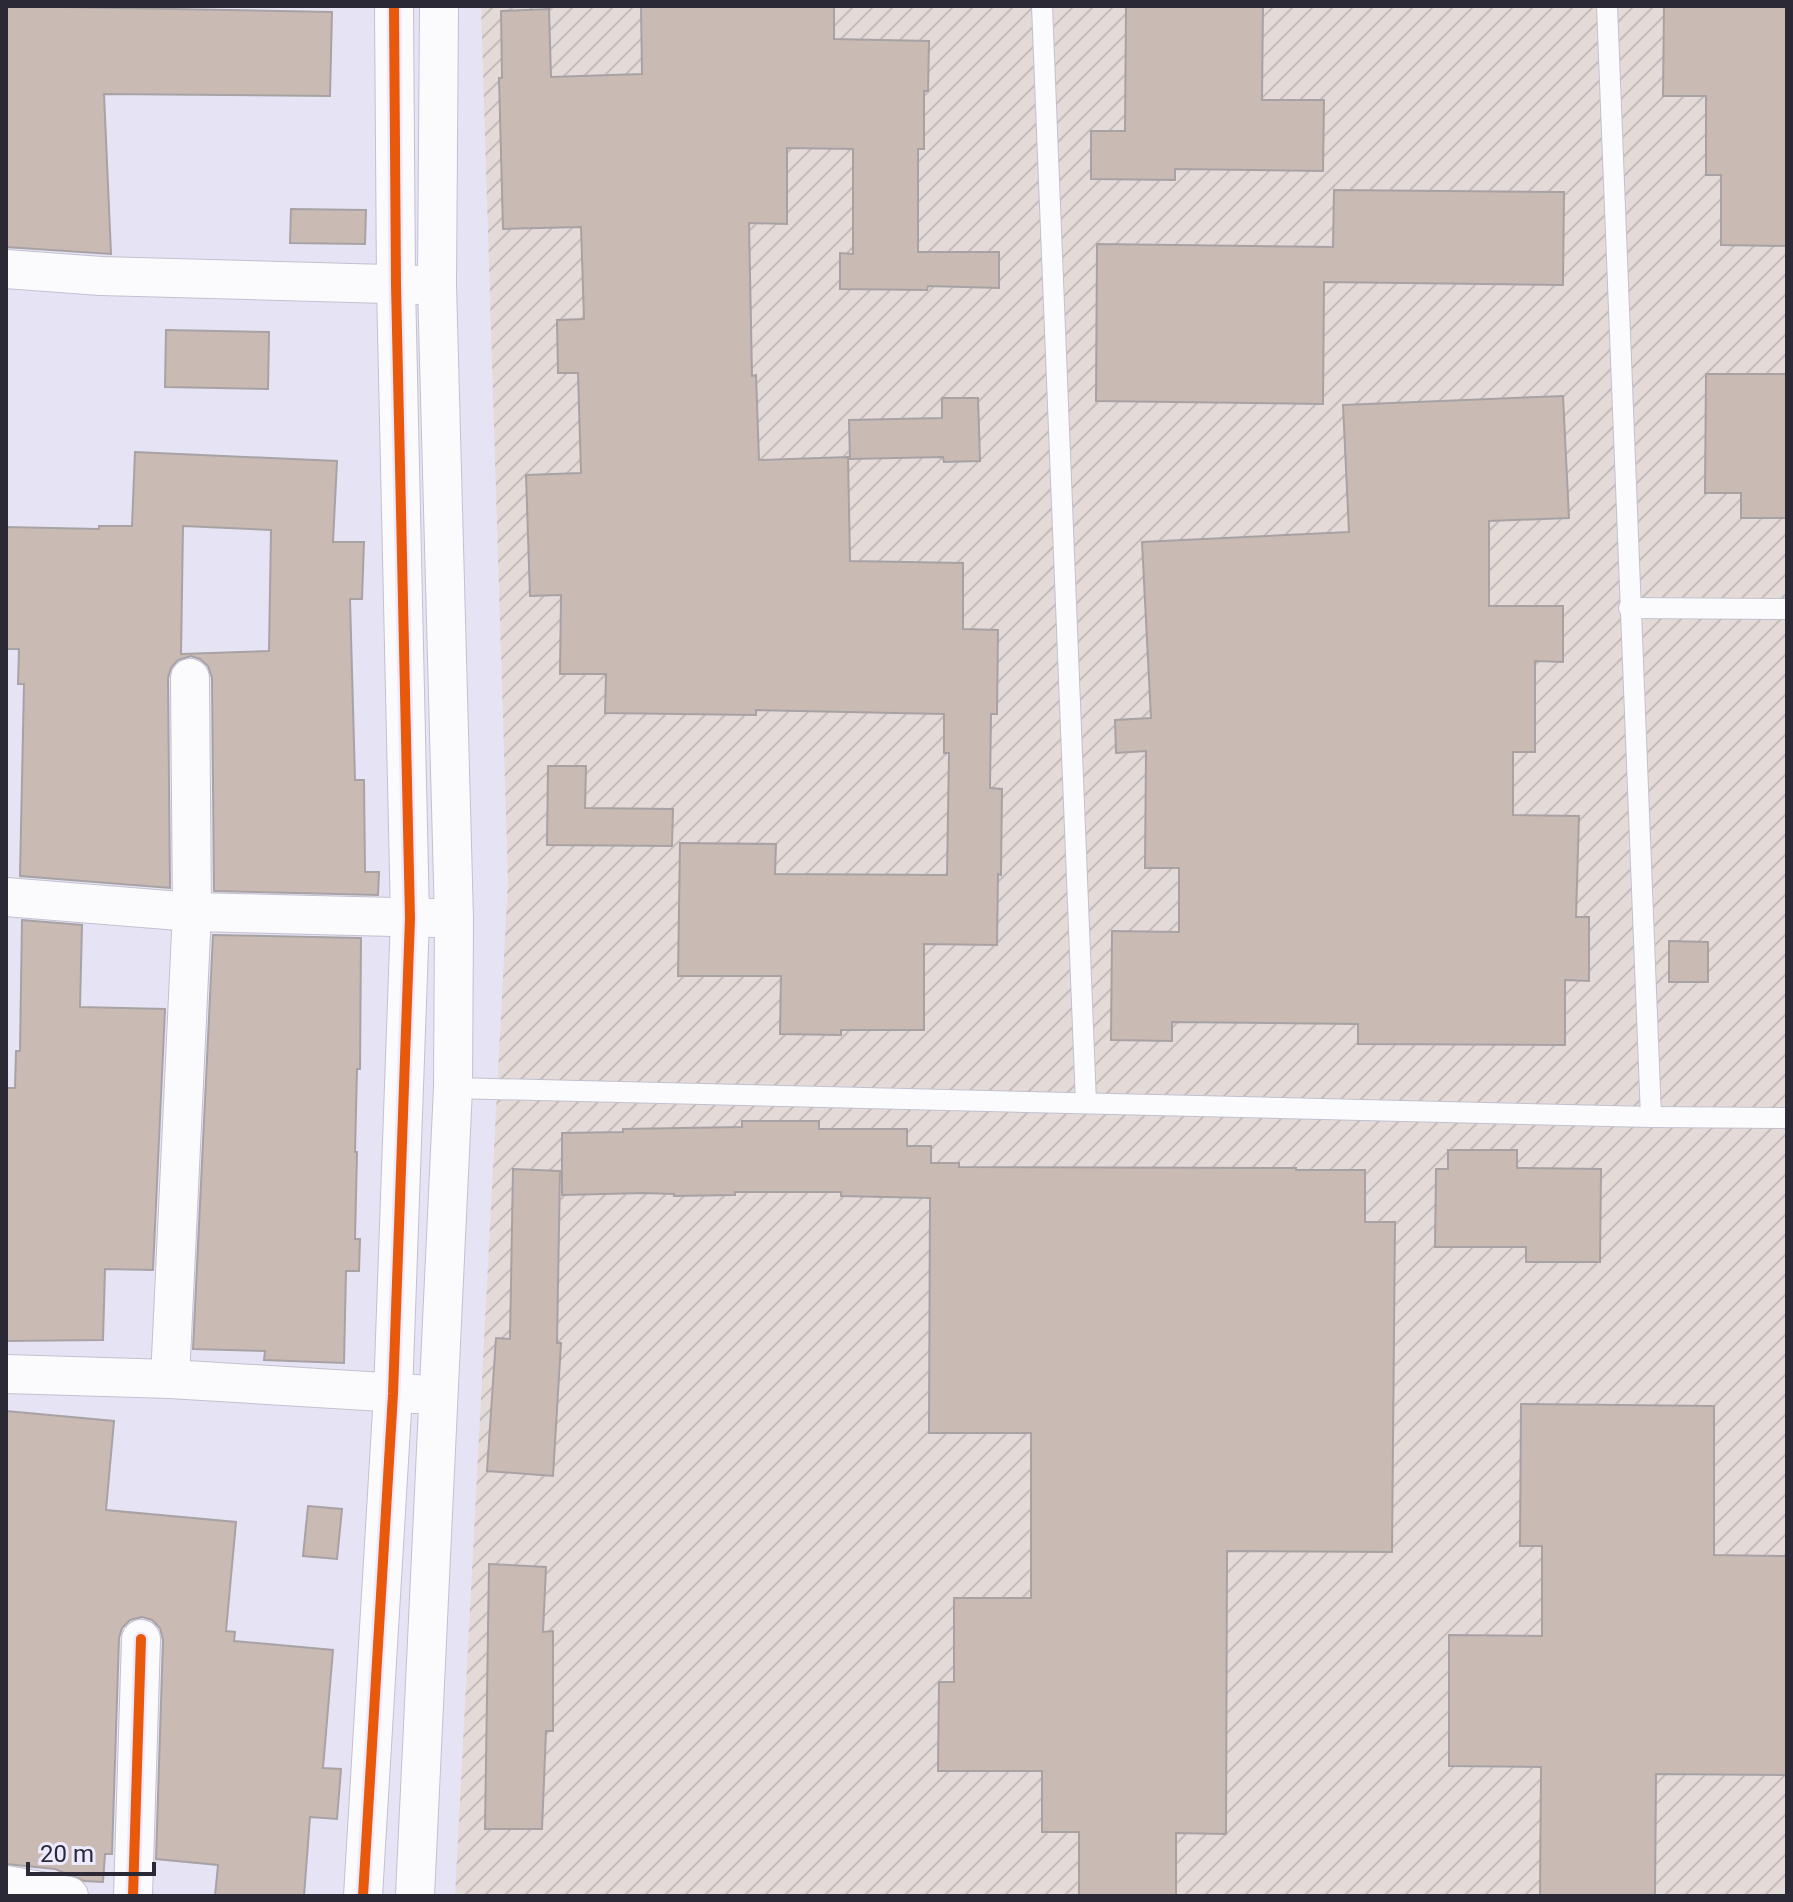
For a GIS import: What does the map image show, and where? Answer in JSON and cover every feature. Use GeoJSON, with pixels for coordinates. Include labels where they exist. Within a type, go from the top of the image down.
{"type":"FeatureCollection","features":[{"type":"Feature","properties":{"kind":"street"},"geometry":{"type":"LineString","coordinates":[[363,1896],[393,1394],[410,918],[396,285],[394,6]]}},
{"type":"Feature","properties":{"kind":"street"},"geometry":{"type":"LineString","coordinates":[[415,1896],[453,1088],[454,919],[437,285],[439,6]]}},
{"type":"Feature","properties":{"kind":"street"},"geometry":{"type":"LineString","coordinates":[[6,269],[101,276],[437,285]]}},
{"type":"Feature","properties":{"kind":"street"},"geometry":{"type":"LineString","coordinates":[[170,1379],[192,912],[190,678]]}},
{"type":"Feature","properties":{"kind":"street"},"geometry":{"type":"LineString","coordinates":[[6,897],[192,912],[454,919]]}},
{"type":"Feature","properties":{"kind":"street"},"geometry":{"type":"LineString","coordinates":[[6,1374],[170,1379],[439,1395]]}},
{"type":"Feature","properties":{"kind":"street"},"geometry":{"type":"LineString","coordinates":[[133,1896],[141,1639]]}},
{"type":"Feature","properties":{"kind":"street"},"geometry":{"type":"LineString","coordinates":[[6,1885],[69,1896]]}},
{"type":"Feature","properties":{"kind":"lane"},"geometry":{"type":"LineString","coordinates":[[1042,6],[1086,1103]]}},
{"type":"Feature","properties":{"kind":"lane"},"geometry":{"type":"LineString","coordinates":[[1607,6],[1651,1117]]}},
{"type":"Feature","properties":{"kind":"lane"},"geometry":{"type":"LineString","coordinates":[[1629,608],[1787,609]]}},
{"type":"Feature","properties":{"kind":"lane"},"geometry":{"type":"LineString","coordinates":[[453,1088],[1787,1118]]}},
{"type":"Feature","properties":{"kind":"shaded area"},"geometry":{"type":"Polygon","coordinates":[[[481,6],[1787,6],[1787,1896],[455,1896],[508,881],[481,6]]]}},
{"type":"Feature","properties":{"kind":"building"},"geometry":{"type":"Polygon","coordinates":[[[6,6],[332,12],[330,96],[104,94],[111,254],[6,247],[6,6]]]}},
{"type":"Feature","properties":{"kind":"building"},"geometry":{"type":"Polygon","coordinates":[[[641,6],[834,6],[834,39],[929,41],[928,91],[924,91],[924,149],[918,149],[918,252],[999,252],[999,288],[928,286],[927,290],[840,289],[840,253],[853,254],[853,149],[787,148],[787,224],[749,223],[752,376],[756,375],[759,460],[848,457],[850,561],[963,563],[963,629],[998,630],[997,714],[991,714],[990,788],[1002,789],[997,945],[924,944],[924,1030],[841,1030],[841,1035],[780,1034],[781,976],[678,976],[680,843],[776,844],[775,874],[947,875],[949,753],[944,753],[944,714],[756,710],[756,715],[605,713],[606,674],[560,674],[561,595],[530,596],[526,475],[581,473],[578,373],[558,373],[557,320],[584,319],[581,227],[503,229],[499,78],[502,78],[501,11],[549,9],[551,77],[642,74],[641,6]]]}},
{"type":"Feature","properties":{"kind":"building"},"geometry":{"type":"Polygon","coordinates":[[[1126,6],[1263,6],[1262,100],[1324,100],[1323,171],[1175,169],[1175,180],[1091,179],[1091,131],[1125,131],[1126,6]]]}},
{"type":"Feature","properties":{"kind":"building"},"geometry":{"type":"Polygon","coordinates":[[[1664,6],[1787,6],[1787,246],[1721,245],[1721,175],[1706,175],[1706,96],[1663,96],[1664,6]]]}},
{"type":"Feature","properties":{"kind":"building"},"geometry":{"type":"Polygon","coordinates":[[[1334,190],[1564,192],[1563,285],[1324,282],[1323,404],[1096,401],[1097,244],[1333,247],[1334,190]]]}},
{"type":"Feature","properties":{"kind":"building"},"geometry":{"type":"Polygon","coordinates":[[[291,209],[366,210],[365,244],[290,243],[291,209]]]}},
{"type":"Feature","properties":{"kind":"building"},"geometry":{"type":"Polygon","coordinates":[[[166,330],[269,332],[268,389],[165,387],[166,330]]]}},
{"type":"Feature","properties":{"kind":"building"},"geometry":{"type":"Polygon","coordinates":[[[1706,374],[1787,374],[1787,518],[1741,518],[1741,493],[1705,493],[1706,374]]]}},
{"type":"Feature","properties":{"kind":"building"},"geometry":{"type":"Polygon","coordinates":[[[1563,396],[1569,518],[1489,521],[1489,606],[1563,606],[1563,662],[1535,661],[1535,752],[1513,752],[1513,815],[1579,816],[1576,917],[1589,917],[1589,981],[1565,980],[1565,1045],[1358,1044],[1358,1024],[1172,1022],[1172,1041],[1111,1040],[1112,931],[1179,932],[1179,868],[1145,868],[1146,751],[1116,753],[1115,720],[1151,718],[1142,542],[1349,532],[1343,405],[1563,396]]]}},
{"type":"Feature","properties":{"kind":"building"},"geometry":{"type":"Polygon","coordinates":[[[942,398],[978,398],[980,461],[944,462],[943,457],[850,459],[849,420],[942,418],[942,398]]]}},
{"type":"Feature","properties":{"kind":"building"},"geometry":{"type":"Polygon","coordinates":[[[135,452],[337,461],[333,542],[364,542],[362,599],[350,599],[355,780],[364,780],[365,872],[379,872],[378,895],[214,891],[212,678],[208,666],[191,656],[178,660],[168,678],[170,888],[20,876],[24,684],[18,684],[19,649],[6,649],[6,527],[99,529],[99,526],[132,526],[135,452]],[[183,526],[181,654],[269,651],[271,530],[183,526]]]}},
{"type":"Feature","properties":{"kind":"building"},"geometry":{"type":"Polygon","coordinates":[[[548,766],[586,766],[585,808],[673,809],[672,846],[547,845],[548,766]]]}},
{"type":"Feature","properties":{"kind":"building"},"geometry":{"type":"Polygon","coordinates":[[[22,920],[82,925],[80,1007],[165,1009],[153,1270],[105,1269],[103,1340],[6,1341],[6,1088],[15,1088],[16,1051],[20,1051],[22,920]]]}},
{"type":"Feature","properties":{"kind":"building"},"geometry":{"type":"Polygon","coordinates":[[[213,935],[361,938],[360,1069],[357,1069],[355,1152],[355,1239],[360,1239],[359,1271],[346,1271],[344,1363],[264,1360],[265,1351],[193,1349],[213,935]]]}},
{"type":"Feature","properties":{"kind":"building"},"geometry":{"type":"Polygon","coordinates":[[[1669,941],[1708,942],[1708,982],[1669,982],[1669,941]]]}},
{"type":"Feature","properties":{"kind":"building"},"geometry":{"type":"Polygon","coordinates":[[[742,1121],[819,1121],[819,1129],[907,1129],[907,1146],[931,1146],[931,1163],[959,1163],[959,1167],[1365,1170],[1365,1222],[1395,1222],[1392,1552],[1227,1551],[1226,1834],[1176,1833],[1176,1896],[1079,1896],[1079,1832],[1042,1832],[1042,1771],[938,1771],[939,1682],[954,1682],[954,1598],[1031,1598],[1031,1433],[929,1433],[930,1198],[841,1196],[841,1192],[562,1195],[562,1133],[742,1127],[742,1121]]]}},
{"type":"Feature","properties":{"kind":"building"},"geometry":{"type":"Polygon","coordinates":[[[1448,1150],[1517,1150],[1517,1168],[1601,1169],[1600,1262],[1526,1262],[1526,1247],[1435,1247],[1436,1169],[1448,1169],[1448,1150]]]}},
{"type":"Feature","properties":{"kind":"building"},"geometry":{"type":"Polygon","coordinates":[[[513,1169],[560,1171],[557,1343],[561,1343],[553,1476],[487,1471],[496,1338],[510,1339],[513,1169]]]}},
{"type":"Feature","properties":{"kind":"building"},"geometry":{"type":"Polygon","coordinates":[[[1521,1404],[1714,1406],[1714,1555],[1787,1556],[1787,1775],[1656,1774],[1655,1896],[1540,1896],[1541,1767],[1449,1766],[1449,1635],[1542,1636],[1542,1546],[1520,1546],[1521,1404]]]}},
{"type":"Feature","properties":{"kind":"building"},"geometry":{"type":"Polygon","coordinates":[[[6,1411],[114,1421],[106,1510],[236,1522],[226,1631],[235,1632],[234,1641],[333,1650],[323,1768],[341,1769],[337,1819],[310,1817],[304,1896],[215,1896],[218,1865],[156,1859],[163,1640],[160,1628],[152,1620],[142,1617],[130,1620],[122,1628],[119,1638],[112,1854],[105,1854],[103,1882],[84,1881],[55,1869],[6,1864],[6,1411]]]}},
{"type":"Feature","properties":{"kind":"building"},"geometry":{"type":"Polygon","coordinates":[[[308,1506],[342,1509],[337,1559],[303,1556],[308,1506]]]}},
{"type":"Feature","properties":{"kind":"building"},"geometry":{"type":"Polygon","coordinates":[[[489,1564],[546,1567],[543,1632],[553,1631],[553,1731],[546,1731],[542,1829],[485,1829],[489,1564]]]}},
{"type":"Feature","properties":{"kind":"cycle path"},"geometry":{"type":"LineString","coordinates":[[363,1896],[393,1394],[410,918],[396,285],[394,6]]}},
{"type":"Feature","properties":{"kind":"cycle path"},"geometry":{"type":"LineString","coordinates":[[133,1896],[141,1639]]}}]}
